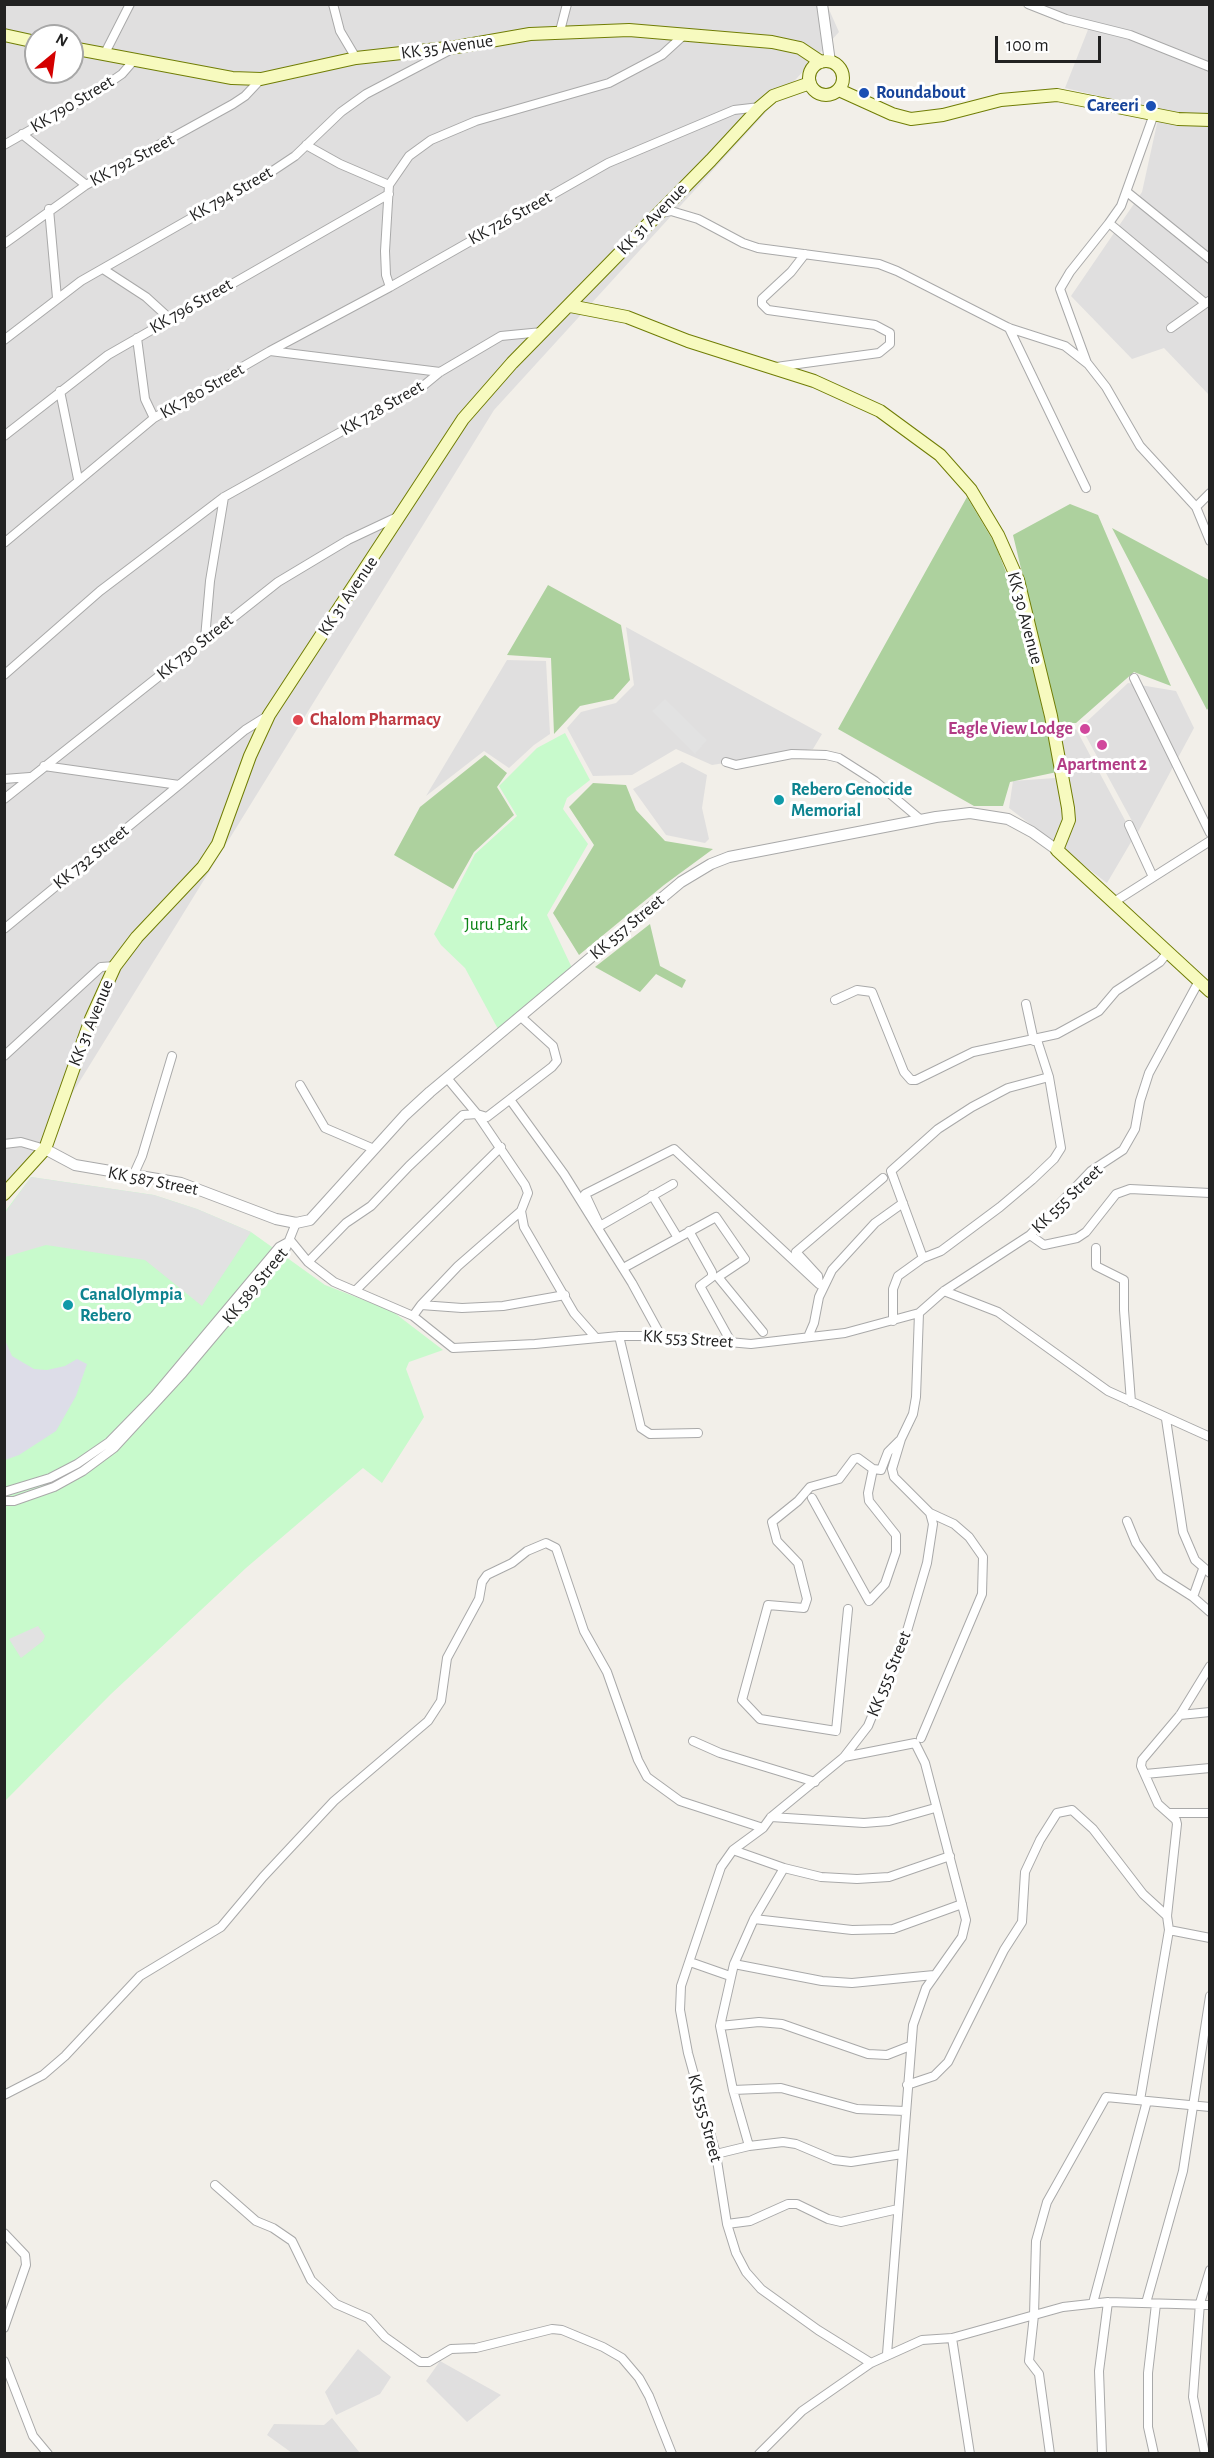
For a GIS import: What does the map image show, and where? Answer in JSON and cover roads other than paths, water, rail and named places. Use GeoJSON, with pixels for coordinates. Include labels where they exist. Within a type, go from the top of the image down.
{"type":"FeatureCollection","features":[{"type":"Feature","properties":{"kind":"main road","name":"KK 35 Avenue"},"geometry":{"type":"LineString","coordinates":[[84,50],[232,78],[261,79],[356,58],[456,47],[560,31],[629,30],[785,44],[806,51],[826,62]]}},
{"type":"Feature","properties":{"kind":"main road"},"geometry":{"type":"LineString","coordinates":[[4,35],[24,39]]}},
{"type":"Feature","properties":{"kind":"main road"},"geometry":{"type":"LineString","coordinates":[[826,62],[838,66],[842,73],[843,82],[838,90],[831,94],[822,94],[810,83],[812,70],[826,62]]}},
{"type":"Feature","properties":{"kind":"main road","name":"KK 31 Avenue"},"geometry":{"type":"LineString","coordinates":[[4,1194],[45,1149],[97,1003],[115,966],[137,937],[203,867],[218,844],[250,756],[269,715],[463,419],[512,363],[570,306],[654,215],[711,160],[760,107],[773,96],[810,83]]}},
{"type":"Feature","properties":{"kind":"main road"},"geometry":{"type":"LineString","coordinates":[[838,90],[892,114],[910,119],[932,117],[1000,100],[1057,95],[1154,114],[1209,120]]}},
{"type":"Feature","properties":{"kind":"main road","name":"KK 30 Avenue"},"geometry":{"type":"LineString","coordinates":[[570,306],[627,317],[688,341],[814,381],[880,411],[940,455],[971,490],[999,535],[1018,580],[1051,716],[1068,808],[1069,820],[1057,850]]}},
{"type":"Feature","properties":{"kind":"main road"},"geometry":{"type":"LineString","coordinates":[[1057,850],[1209,991]]}},
{"type":"Feature","properties":{"kind":"street"},"geometry":{"type":"LineString","coordinates":[[105,53],[130,4]]}},
{"type":"Feature","properties":{"kind":"street"},"geometry":{"type":"LineString","coordinates":[[333,4],[340,31],[356,58]]}},
{"type":"Feature","properties":{"kind":"street"},"geometry":{"type":"LineString","coordinates":[[560,31],[567,4]]}},
{"type":"Feature","properties":{"kind":"street"},"geometry":{"type":"LineString","coordinates":[[822,4],[826,62]]}},
{"type":"Feature","properties":{"kind":"street"},"geometry":{"type":"LineString","coordinates":[[1028,4],[1066,19],[1130,35],[1209,67]]}},
{"type":"Feature","properties":{"kind":"street","name":"KK 796 Street"},"geometry":{"type":"LineString","coordinates":[[4,436],[60,391],[137,338],[389,189],[409,156],[431,140],[476,120],[609,83],[662,55],[685,34]]}},
{"type":"Feature","properties":{"kind":"street","name":"KK 794 Street"},"geometry":{"type":"LineString","coordinates":[[4,340],[57,298],[102,269],[265,176],[306,146],[340,112],[366,94],[456,47]]}},
{"type":"Feature","properties":{"kind":"street","name":"KK 790 Street"},"geometry":{"type":"LineString","coordinates":[[4,145],[90,96],[122,74],[135,59]]}},
{"type":"Feature","properties":{"kind":"street","name":"KK 792 Street"},"geometry":{"type":"LineString","coordinates":[[4,244],[49,209],[86,185],[233,104],[245,96],[261,79]]}},
{"type":"Feature","properties":{"kind":"street","name":"KK 726 Street"},"geometry":{"type":"LineString","coordinates":[[270,351],[390,287],[608,163],[734,110],[760,107]]}},
{"type":"Feature","properties":{"kind":"street"},"geometry":{"type":"LineString","coordinates":[[1088,364],[1060,289],[1070,272],[1110,223],[1127,192],[1154,114]]}},
{"type":"Feature","properties":{"kind":"street"},"geometry":{"type":"LineString","coordinates":[[22,135],[86,185]]}},
{"type":"Feature","properties":{"kind":"street"},"geometry":{"type":"LineString","coordinates":[[306,146],[389,189],[386,275],[390,287]]}},
{"type":"Feature","properties":{"kind":"street"},"geometry":{"type":"LineString","coordinates":[[1127,192],[1209,259]]}},
{"type":"Feature","properties":{"kind":"street"},"geometry":{"type":"LineString","coordinates":[[49,209],[57,298]]}},
{"type":"Feature","properties":{"kind":"street"},"geometry":{"type":"LineString","coordinates":[[654,215],[673,212],[698,219],[743,243],[758,248],[848,259],[888,267],[1009,328],[1065,346],[1088,364],[1106,387],[1140,446],[1206,516],[1209,541]]}},
{"type":"Feature","properties":{"kind":"street"},"geometry":{"type":"LineString","coordinates":[[1110,223],[1207,302],[1171,328]]}},
{"type":"Feature","properties":{"kind":"street"},"geometry":{"type":"LineString","coordinates":[[770,368],[879,353],[890,344],[890,333],[875,325],[768,310],[762,304],[762,299],[791,272],[805,254]]}},
{"type":"Feature","properties":{"kind":"street"},"geometry":{"type":"LineString","coordinates":[[102,269],[146,297],[169,318]]}},
{"type":"Feature","properties":{"kind":"street"},"geometry":{"type":"LineString","coordinates":[[1009,328],[1086,488]]}},
{"type":"Feature","properties":{"kind":"street","name":"KK 728 Street"},"geometry":{"type":"LineString","coordinates":[[4,675],[100,591],[224,497],[423,386],[440,372],[507,334],[542,332]]}},
{"type":"Feature","properties":{"kind":"street"},"geometry":{"type":"LineString","coordinates":[[137,338],[145,399],[154,418]]}},
{"type":"Feature","properties":{"kind":"street"},"geometry":{"type":"LineString","coordinates":[[270,351],[440,372]]}},
{"type":"Feature","properties":{"kind":"street","name":"KK 780 Street"},"geometry":{"type":"LineString","coordinates":[[5,544],[78,479],[154,418],[270,351]]}},
{"type":"Feature","properties":{"kind":"street"},"geometry":{"type":"LineString","coordinates":[[60,391],[78,479]]}},
{"type":"Feature","properties":{"kind":"street"},"geometry":{"type":"LineString","coordinates":[[1196,507],[1209,493]]}},
{"type":"Feature","properties":{"kind":"street"},"geometry":{"type":"LineString","coordinates":[[205,638],[224,497]]}},
{"type":"Feature","properties":{"kind":"street","name":"KK 730 Street"},"geometry":{"type":"LineString","coordinates":[[4,799],[278,582],[348,540],[400,516]]}},
{"type":"Feature","properties":{"kind":"street"},"geometry":{"type":"LineString","coordinates":[[1134,678],[1209,832]]}},
{"type":"Feature","properties":{"kind":"street","name":"KK 732 Street"},"geometry":{"type":"LineString","coordinates":[[4,928],[245,730],[269,715]]}},
{"type":"Feature","properties":{"kind":"street"},"geometry":{"type":"LineString","coordinates":[[726,762],[736,765],[792,754],[826,755],[839,759],[875,781],[921,820]]}},
{"type":"Feature","properties":{"kind":"street"},"geometry":{"type":"LineString","coordinates":[[44,766],[179,785]]}},
{"type":"Feature","properties":{"kind":"street"},"geometry":{"type":"LineString","coordinates":[[4,779],[30,777]]}},
{"type":"Feature","properties":{"kind":"street","name":"KK 557 Street"},"geometry":{"type":"LineString","coordinates":[[296,1223],[310,1220],[323,1209],[405,1115],[447,1078],[681,882],[711,864],[729,857],[921,820],[970,813],[1008,819],[1032,832],[1057,850]]}},
{"type":"Feature","properties":{"kind":"street"},"geometry":{"type":"LineString","coordinates":[[1129,825],[1153,877]]}},
{"type":"Feature","properties":{"kind":"street"},"geometry":{"type":"LineString","coordinates":[[1114,902],[1209,841]]}},
{"type":"Feature","properties":{"kind":"street"},"geometry":{"type":"LineString","coordinates":[[835,1000],[857,990],[872,992],[904,1072],[911,1080],[916,1080],[973,1052],[1057,1034],[1099,1011],[1116,991],[1160,962],[1167,953]]}},
{"type":"Feature","properties":{"kind":"street"},"geometry":{"type":"LineString","coordinates":[[4,1056],[101,967],[115,966]]}},
{"type":"Feature","properties":{"kind":"street","name":"KK 555 Street"},"geometry":{"type":"LineString","coordinates":[[919,1313],[944,1290],[1030,1235],[1081,1180],[1123,1150],[1130,1139],[1149,1073],[1199,981]]}},
{"type":"Feature","properties":{"kind":"street"},"geometry":{"type":"LineString","coordinates":[[893,1320],[893,1289],[898,1276],[923,1258],[940,1251],[1000,1207],[1053,1160],[1061,1148],[1049,1077],[1026,1004]]}},
{"type":"Feature","properties":{"kind":"street"},"geometry":{"type":"LineString","coordinates":[[308,1262],[346,1223],[371,1206],[456,1121],[463,1116],[477,1114],[487,1117],[511,1101],[557,1061],[552,1046],[520,1016]]}},
{"type":"Feature","properties":{"kind":"street"},"geometry":{"type":"LineString","coordinates":[[133,1176],[172,1056]]}},
{"type":"Feature","properties":{"kind":"street"},"geometry":{"type":"LineString","coordinates":[[923,1258],[891,1171],[938,1129],[972,1107],[1008,1088],[1049,1077]]}},
{"type":"Feature","properties":{"kind":"street"},"geometry":{"type":"LineString","coordinates":[[296,1223],[290,1240],[308,1262],[334,1282],[413,1316],[458,1266],[521,1211],[528,1193],[501,1147],[447,1078]]}},
{"type":"Feature","properties":{"kind":"street"},"geometry":{"type":"LineString","coordinates":[[300,1085],[326,1128],[374,1149]]}},
{"type":"Feature","properties":{"kind":"street"},"geometry":{"type":"LineString","coordinates":[[511,1101],[564,1174],[632,1283],[661,1336]]}},
{"type":"Feature","properties":{"kind":"street"},"geometry":{"type":"LineString","coordinates":[[4,1144],[21,1142],[45,1149]]}},
{"type":"Feature","properties":{"kind":"street"},"geometry":{"type":"LineString","coordinates":[[356,1290],[501,1147]]}},
{"type":"Feature","properties":{"kind":"street","name":"KK 587 Street"},"geometry":{"type":"LineString","coordinates":[[45,1149],[75,1165],[181,1183],[276,1219],[296,1223]]}},
{"type":"Feature","properties":{"kind":"street"},"geometry":{"type":"LineString","coordinates":[[673,1184],[600,1226],[585,1194],[674,1149],[819,1284],[818,1276],[796,1252],[882,1178]]}},
{"type":"Feature","properties":{"kind":"street"},"geometry":{"type":"LineString","coordinates":[[1030,1235],[1044,1245],[1077,1238],[1086,1232],[1116,1194],[1130,1190],[1209,1193]]}},
{"type":"Feature","properties":{"kind":"street"},"geometry":{"type":"LineString","coordinates":[[652,1195],[678,1238]]}},
{"type":"Feature","properties":{"kind":"street"},"geometry":{"type":"LineString","coordinates":[[808,1337],[814,1323],[819,1297],[832,1270],[875,1223],[903,1203]]}},
{"type":"Feature","properties":{"kind":"street"},"geometry":{"type":"LineString","coordinates":[[521,1211],[524,1227],[574,1313],[596,1338]]}},
{"type":"Feature","properties":{"kind":"street"},"geometry":{"type":"LineString","coordinates":[[627,1266],[716,1217],[745,1259],[718,1277],[763,1332]]}},
{"type":"Feature","properties":{"kind":"street"},"geometry":{"type":"LineString","coordinates":[[689,1231],[712,1272],[712,1277],[700,1286],[731,1342]]}},
{"type":"Feature","properties":{"kind":"street","name":"KK 589 Street"},"geometry":{"type":"LineString","coordinates":[[4,1492],[50,1478],[77,1464],[109,1442],[154,1396],[279,1247],[290,1240]]}},
{"type":"Feature","properties":{"kind":"street","name":"KK 589 Street"},"geometry":{"type":"LineString","coordinates":[[4,1501],[14,1501],[54,1486],[83,1471],[114,1448],[183,1373],[284,1253],[290,1240]]}},
{"type":"Feature","properties":{"kind":"street"},"geometry":{"type":"LineString","coordinates":[[1096,1248],[1096,1266],[1124,1280],[1131,1402]]}},
{"type":"Feature","properties":{"kind":"street"},"geometry":{"type":"LineString","coordinates":[[944,1290],[998,1312],[1108,1390],[1166,1419],[1209,1437]]}},
{"type":"Feature","properties":{"kind":"street"},"geometry":{"type":"LineString","coordinates":[[421,1305],[483,1307],[565,1295]]}},
{"type":"Feature","properties":{"kind":"street"},"geometry":{"type":"LineString","coordinates":[[919,1313],[916,1397],[913,1414],[894,1461],[894,1477],[930,1513],[954,1524],[969,1538],[983,1557],[982,1594],[921,1738]]}},
{"type":"Feature","properties":{"kind":"street","name":"KK 553 Street"},"geometry":{"type":"LineString","coordinates":[[413,1316],[453,1348],[619,1336],[661,1336],[751,1344],[845,1333],[919,1313]]}},
{"type":"Feature","properties":{"kind":"street"},"geometry":{"type":"LineString","coordinates":[[619,1336],[641,1428],[650,1434],[698,1433]]}},
{"type":"Feature","properties":{"kind":"street"},"geometry":{"type":"LineString","coordinates":[[1166,1419],[1183,1532],[1191,1554],[1206,1571],[1193,1597]]}},
{"type":"Feature","properties":{"kind":"street"},"geometry":{"type":"LineString","coordinates":[[848,1609],[836,1731],[760,1719],[742,1700],[768,1605],[804,1608],[807,1599],[798,1563],[777,1541],[772,1522],[810,1487],[839,1479],[854,1459],[858,1458],[873,1469],[881,1470],[888,1452],[901,1439]]}},
{"type":"Feature","properties":{"kind":"street"},"geometry":{"type":"LineString","coordinates":[[812,1498],[869,1601],[885,1584],[896,1552],[896,1534],[869,1501],[868,1492],[873,1469]]}},
{"type":"Feature","properties":{"kind":"street","name":"KK 555 Street"},"geometry":{"type":"LineString","coordinates":[[871,2362],[818,2330],[761,2289],[746,2272],[736,2253],[727,2224],[716,2154],[688,2053],[680,2010],[681,1986],[721,1868],[733,1850],[763,1828],[771,1817],[844,1757],[874,1715],[908,1631],[932,1539],[930,1513]]}},
{"type":"Feature","properties":{"kind":"street"},"geometry":{"type":"LineString","coordinates":[[1127,1521],[1136,1543],[1160,1576],[1193,1597],[1209,1612]]}},
{"type":"Feature","properties":{"kind":"street"},"geometry":{"type":"LineString","coordinates":[[4,2095],[43,2074],[65,2056],[140,1976],[222,1927],[263,1877],[334,1801],[428,1721],[441,1701],[447,1658],[479,1599],[483,1581],[488,1575],[512,1563],[527,1551],[546,1543],[556,1548],[584,1631],[607,1672],[638,1760],[647,1777],[680,1801],[763,1828]]}},
{"type":"Feature","properties":{"kind":"street"},"geometry":{"type":"LineString","coordinates":[[1093,2303],[1144,2100],[1169,1930],[1167,1916],[1177,1824],[1158,1804],[1145,1774],[1142,1760],[1180,1715],[1209,1666]]}},
{"type":"Feature","properties":{"kind":"street"},"geometry":{"type":"LineString","coordinates":[[1180,1715],[1209,1712]]}},
{"type":"Feature","properties":{"kind":"street"},"geometry":{"type":"LineString","coordinates":[[693,1741],[720,1752],[815,1782]]}},
{"type":"Feature","properties":{"kind":"street"},"geometry":{"type":"LineString","coordinates":[[844,1757],[915,1743],[925,1763],[966,1920],[962,1937],[934,1975],[920,2002],[910,2046],[887,2354]]}},
{"type":"Feature","properties":{"kind":"street"},"geometry":{"type":"LineString","coordinates":[[1145,1774],[1209,1768]]}},
{"type":"Feature","properties":{"kind":"street"},"geometry":{"type":"LineString","coordinates":[[771,1817],[803,1821],[864,1823],[889,1821],[936,1808]]}},
{"type":"Feature","properties":{"kind":"street"},"geometry":{"type":"LineString","coordinates":[[907,2085],[934,2076],[948,2062],[1004,1950],[1022,1922],[1025,1872],[1040,1840],[1057,1813],[1072,1810],[1093,1830],[1143,1894],[1167,1916]]}},
{"type":"Feature","properties":{"kind":"street"},"geometry":{"type":"LineString","coordinates":[[1169,1813],[1209,1813]]}},
{"type":"Feature","properties":{"kind":"street"},"geometry":{"type":"LineString","coordinates":[[733,1850],[784,1868],[821,1877],[889,1877],[950,1856]]}},
{"type":"Feature","properties":{"kind":"street"},"geometry":{"type":"LineString","coordinates":[[749,2146],[733,2090],[720,2026],[729,1976],[754,1919],[784,1868]]}},
{"type":"Feature","properties":{"kind":"street"},"geometry":{"type":"LineString","coordinates":[[754,1919],[852,1930],[893,1929],[962,1904]]}},
{"type":"Feature","properties":{"kind":"street"},"geometry":{"type":"LineString","coordinates":[[1169,1930],[1209,1938]]}},
{"type":"Feature","properties":{"kind":"street"},"geometry":{"type":"LineString","coordinates":[[690,1962],[729,1976]]}},
{"type":"Feature","properties":{"kind":"street"},"geometry":{"type":"LineString","coordinates":[[734,1964],[822,1981],[852,1983],[934,1975]]}},
{"type":"Feature","properties":{"kind":"street"},"geometry":{"type":"LineString","coordinates":[[1146,2303],[1183,2171],[1195,2107],[1209,1996]]}},
{"type":"Feature","properties":{"kind":"street"},"geometry":{"type":"LineString","coordinates":[[720,2026],[759,2022],[782,2024],[868,2054],[888,2055],[910,2046]]}},
{"type":"Feature","properties":{"kind":"street"},"geometry":{"type":"LineString","coordinates":[[733,2090],[781,2088],[857,2109],[905,2111]]}},
{"type":"Feature","properties":{"kind":"street"},"geometry":{"type":"LineString","coordinates":[[1050,2454],[1040,2374],[1029,2361],[1034,2315],[1036,2241],[1047,2202],[1076,2156],[1102,2101],[1110,2096],[1209,2107]]}},
{"type":"Feature","properties":{"kind":"street"},"geometry":{"type":"LineString","coordinates":[[716,2154],[749,2146],[783,2142],[795,2144],[834,2160],[851,2162],[902,2154]]}},
{"type":"Feature","properties":{"kind":"street"},"geometry":{"type":"LineString","coordinates":[[215,2185],[256,2221],[273,2228],[292,2241],[311,2280],[336,2304],[368,2318],[385,2337],[420,2362],[429,2362],[451,2349],[476,2348],[552,2329],[562,2330],[622,2358],[639,2378],[650,2396],[672,2454]]}},
{"type":"Feature","properties":{"kind":"street"},"geometry":{"type":"LineString","coordinates":[[727,2224],[750,2221],[788,2204],[796,2204],[828,2219],[841,2222],[898,2209]]}},
{"type":"Feature","properties":{"kind":"street"},"geometry":{"type":"LineString","coordinates":[[4,2233],[25,2255],[26,2265],[4,2328]]}},
{"type":"Feature","properties":{"kind":"street"},"geometry":{"type":"LineString","coordinates":[[1205,2454],[1192,2397],[1209,2270]]}},
{"type":"Feature","properties":{"kind":"street"},"geometry":{"type":"LineString","coordinates":[[1102,2454],[1098,2409],[1099,2371],[1108,2302]]}},
{"type":"Feature","properties":{"kind":"street"},"geometry":{"type":"LineString","coordinates":[[759,2454],[802,2411],[871,2362],[922,2340],[952,2338],[1034,2315],[1093,2303],[1205,2304]]}},
{"type":"Feature","properties":{"kind":"street"},"geometry":{"type":"LineString","coordinates":[[1154,2454],[1148,2427],[1148,2373],[1156,2304]]}},
{"type":"Feature","properties":{"kind":"street"},"geometry":{"type":"LineString","coordinates":[[952,2338],[969,2454]]}},
{"type":"Feature","properties":{"kind":"street"},"geometry":{"type":"LineString","coordinates":[[4,2361],[33,2436],[48,2454]]}},
{"type":"Feature","properties":{"kind":"place","name":"Roundabout"},"geometry":{"type":"Point","coordinates":[864,93]}},
{"type":"Feature","properties":{"kind":"place","name":"Careeri"},"geometry":{"type":"Point","coordinates":[1151,106]}},
{"type":"Feature","properties":{"kind":"place","name":"Chalom Pharmacy"},"geometry":{"type":"Point","coordinates":[298,720]}},
{"type":"Feature","properties":{"kind":"place","name":"Eagle View Lodge"},"geometry":{"type":"Point","coordinates":[1085,729]}},
{"type":"Feature","properties":{"kind":"place","name":"Apartment 2"},"geometry":{"type":"Point","coordinates":[1102,745]}},
{"type":"Feature","properties":{"kind":"place","name":"Rebero Genocide Memorial"},"geometry":{"type":"Point","coordinates":[779,800]}},
{"type":"Feature","properties":{"kind":"place","name":"CanalOlympia Rebero"},"geometry":{"type":"Point","coordinates":[68,1305]}},
{"type":"Feature","properties":{"kind":"park label","name":"Juru Park"},"geometry":{"type":"Point","coordinates":[496,925]}}]}
